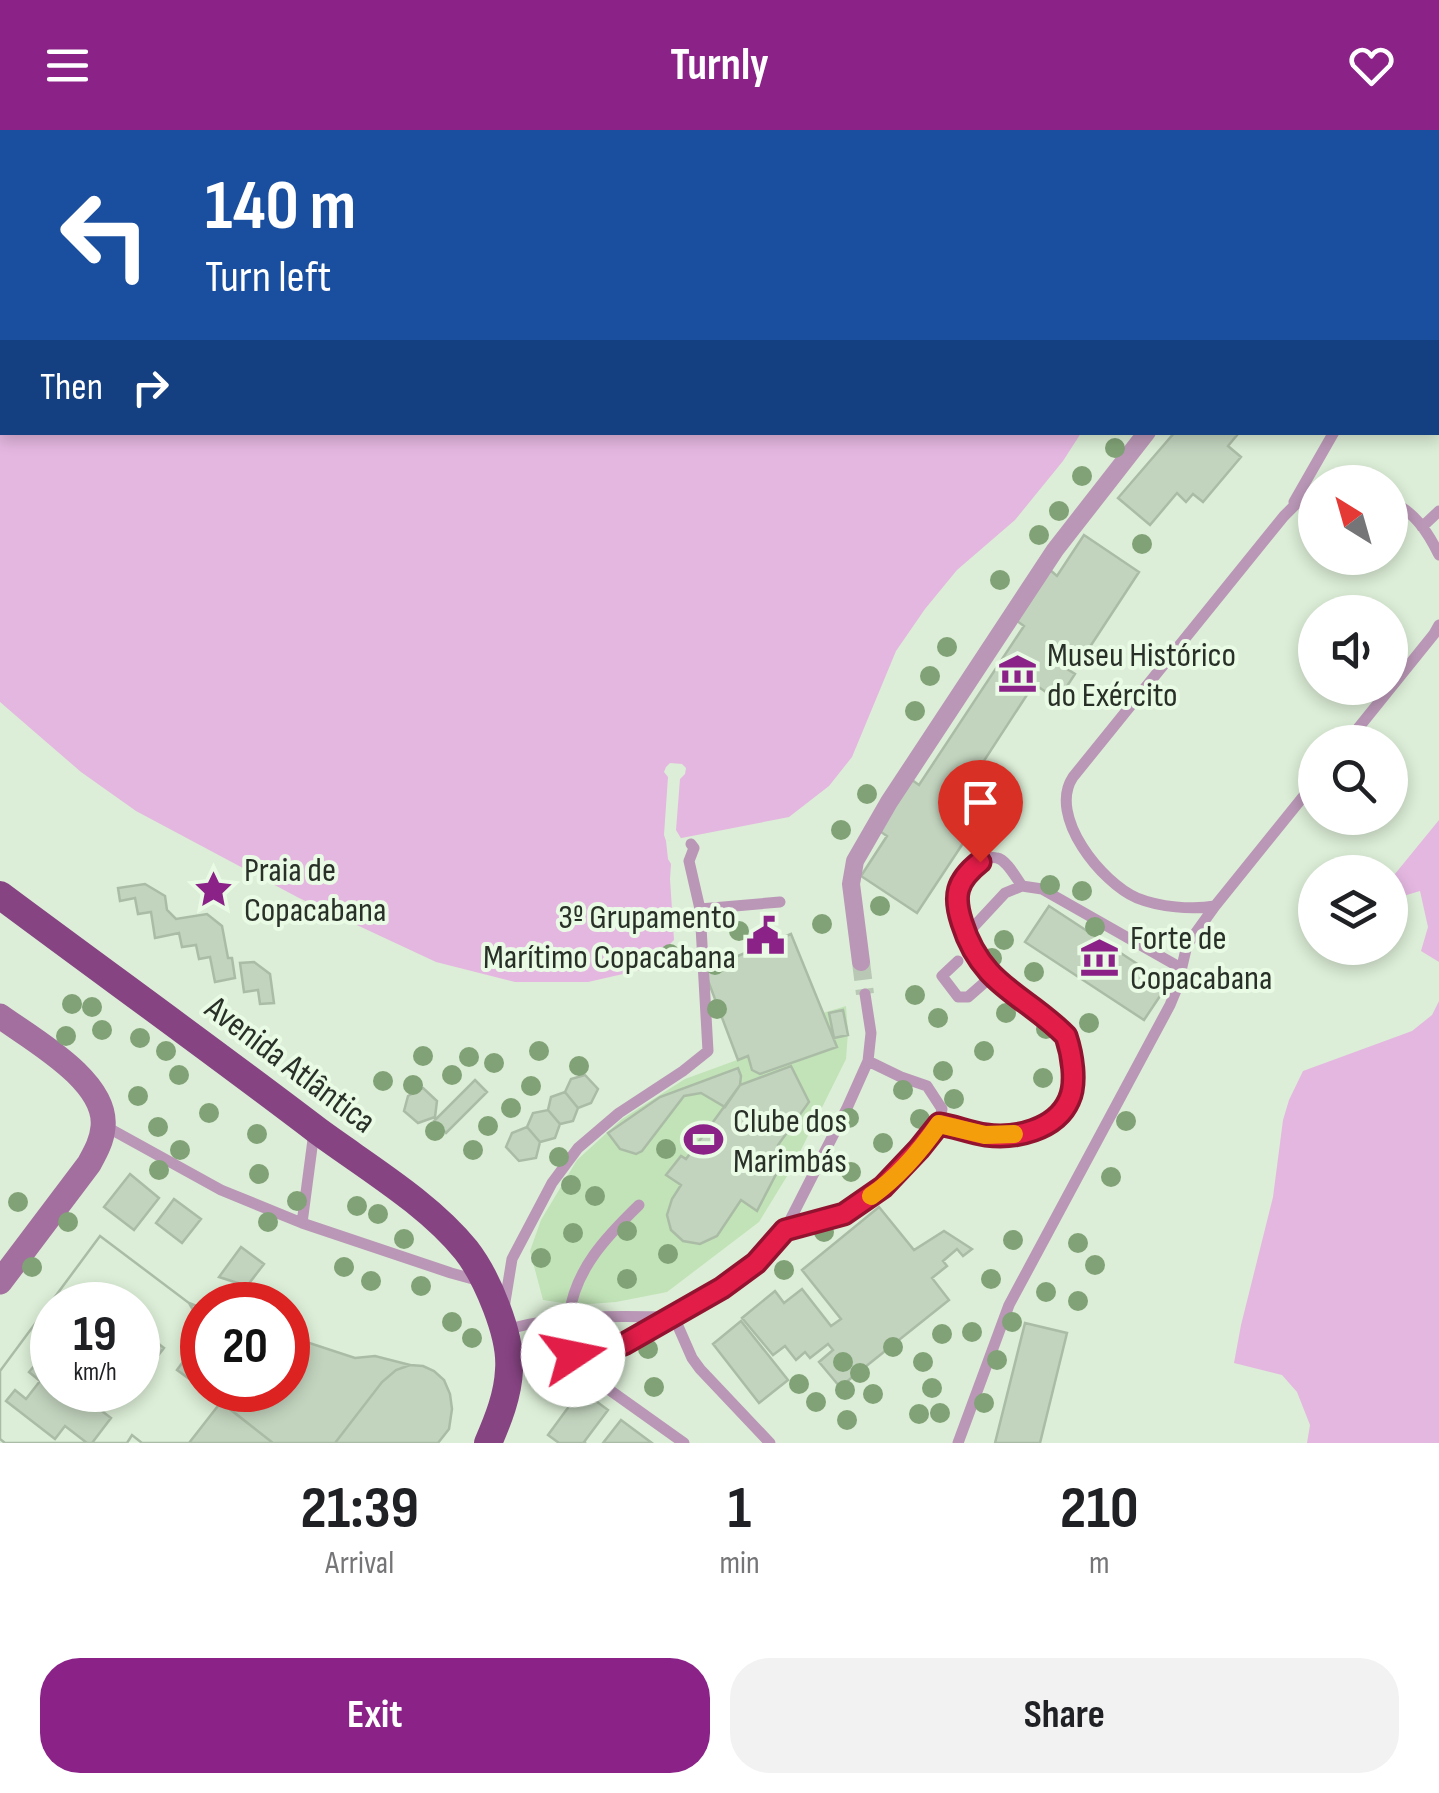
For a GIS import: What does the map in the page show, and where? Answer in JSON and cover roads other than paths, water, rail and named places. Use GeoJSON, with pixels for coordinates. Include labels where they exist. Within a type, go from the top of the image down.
{"type":"FeatureCollection","features":[{"type":"Feature","properties":{"kind":"highway","name":"Avenida Atlântica"},"geometry":{"type":"LineString","coordinates":[[0,895],[435,1218],[467,1252],[484,1282],[502,1327],[510,1367]]}},
{"type":"Feature","properties":{"kind":"highway"},"geometry":{"type":"LineString","coordinates":[[488,1443],[504,1401],[510,1367]]}},
{"type":"Feature","properties":{"kind":"main road"},"geometry":{"type":"LineString","coordinates":[[0,1016],[67,1064],[89,1086],[103,1118],[99,1144],[89,1164],[0,1282]]}},
{"type":"Feature","properties":{"kind":"street"},"geometry":{"type":"LineString","coordinates":[[862,962],[852,884],[855,861],[889,802],[1055,550],[1145,435]]}},
{"type":"Feature","properties":{"kind":"lane"},"geometry":{"type":"LineString","coordinates":[[1216,906],[1175,907],[1123,890],[1097,866],[1078,840],[1066,809],[1065,792],[1073,777],[1289,511],[1332,435]]}},
{"type":"Feature","properties":{"kind":"lane"},"geometry":{"type":"LineString","coordinates":[[1289,511],[1298,505]]}},
{"type":"Feature","properties":{"kind":"lane"},"geometry":{"type":"LineString","coordinates":[[1422,527],[1439,511]]}},
{"type":"Feature","properties":{"kind":"lane"},"geometry":{"type":"LineString","coordinates":[[1408,512],[1439,555]]}},
{"type":"Feature","properties":{"kind":"lane"},"geometry":{"type":"LineString","coordinates":[[1361,725],[1439,625]]}},
{"type":"Feature","properties":{"kind":"lane"},"geometry":{"type":"LineString","coordinates":[[958,1443],[1008,1305],[1170,1005],[1187,945],[1298,803]]}},
{"type":"Feature","properties":{"kind":"lane"},"geometry":{"type":"LineString","coordinates":[[674,1318],[568,1317],[502,1327],[512,1259],[552,1182],[578,1148],[619,1113],[708,1051],[700,909],[689,861],[694,848],[691,844]]}},
{"type":"Feature","properties":{"kind":"lane"},"geometry":{"type":"LineString","coordinates":[[939,1124],[985,1135],[1022,1134],[1056,1118],[1069,1102],[1073,1086],[1066,1036],[978,962],[955,906],[957,894],[980,862],[998,858],[1022,886]]}},
{"type":"Feature","properties":{"kind":"lane"},"geometry":{"type":"LineString","coordinates":[[966,936],[1005,894],[1022,886],[1042,889],[1181,968]]}},
{"type":"Feature","properties":{"kind":"lane"},"geometry":{"type":"LineString","coordinates":[[700,909],[780,902]]}},
{"type":"Feature","properties":{"kind":"lane"},"geometry":{"type":"LineString","coordinates":[[958,961],[942,976],[958,997],[968,997],[992,976]]}},
{"type":"Feature","properties":{"kind":"lane"},"geometry":{"type":"LineString","coordinates":[[510,1367],[624,1344],[674,1318],[756,1263],[785,1230],[868,1060],[870,1033],[865,994]]}},
{"type":"Feature","properties":{"kind":"lane"},"geometry":{"type":"LineString","coordinates":[[785,1230],[844,1214],[857,1206],[883,1187],[939,1124],[942,1109],[926,1086],[868,1060]]}},
{"type":"Feature","properties":{"kind":"lane"},"geometry":{"type":"LineString","coordinates":[[103,1118],[221,1190],[302,1223],[484,1282]]}},
{"type":"Feature","properties":{"kind":"lane"},"geometry":{"type":"LineString","coordinates":[[302,1223],[315,1128]]}},
{"type":"Feature","properties":{"kind":"lane"},"geometry":{"type":"LineString","coordinates":[[573,1355],[568,1317],[580,1282],[604,1240],[639,1205]]}},
{"type":"Feature","properties":{"kind":"lane"},"geometry":{"type":"LineString","coordinates":[[674,1318],[692,1358],[770,1443]]}},
{"type":"Feature","properties":{"kind":"lane"},"geometry":{"type":"LineString","coordinates":[[588,1352],[600,1380],[611,1392],[684,1443]]}},
{"type":"Feature","properties":{"kind":"tunnel"},"geometry":{"type":"LineString","coordinates":[[861,962],[865,994]]}},
{"type":"Feature","properties":{"kind":"place","name":"Museu Histórico do Exército"},"geometry":{"type":"Point","coordinates":[1017,674]}},
{"type":"Feature","properties":{"kind":"place","name":"Praia de Copacabana"},"geometry":{"type":"Point","coordinates":[214,889]}},
{"type":"Feature","properties":{"kind":"place","name":"3º Grupamento Marítimo Copacabana"},"geometry":{"type":"Point","coordinates":[766,936]}},
{"type":"Feature","properties":{"kind":"place","name":"Forte de Copacabana"},"geometry":{"type":"Point","coordinates":[1100,957]}},
{"type":"Feature","properties":{"kind":"place","name":"Clube dos Marimbás"},"geometry":{"type":"Point","coordinates":[703,1140]}}]}
